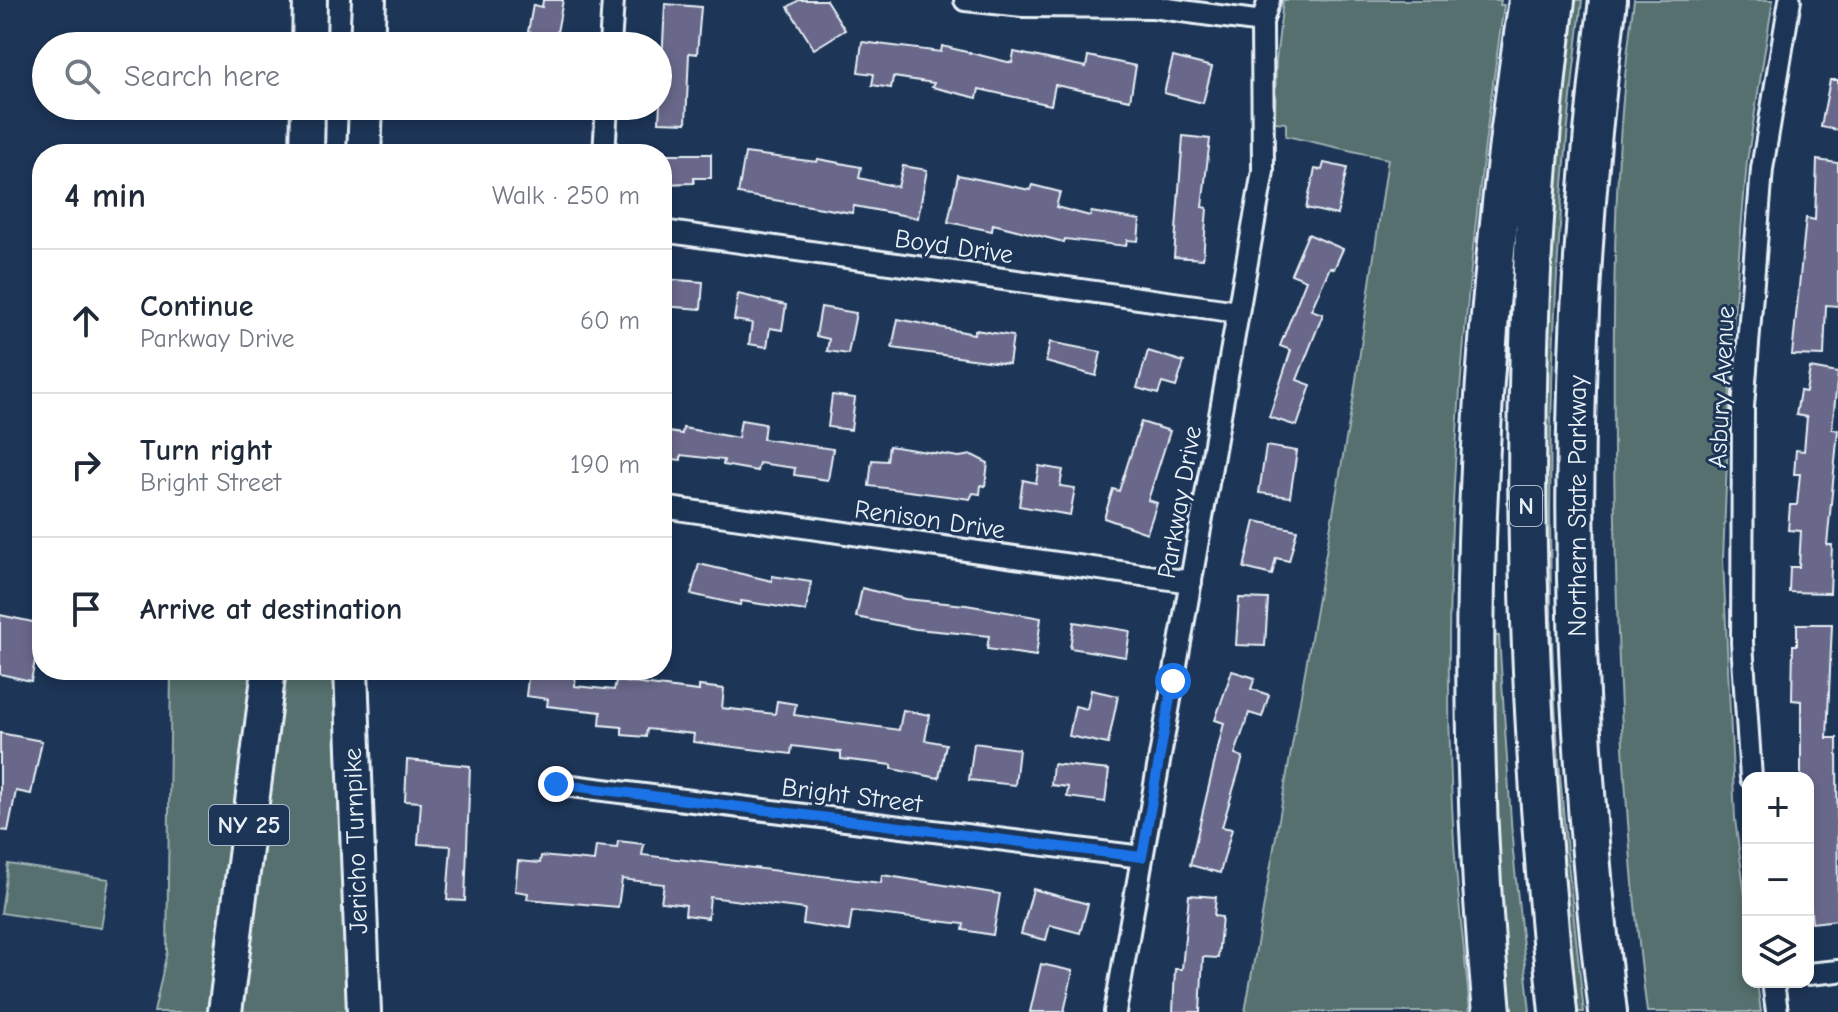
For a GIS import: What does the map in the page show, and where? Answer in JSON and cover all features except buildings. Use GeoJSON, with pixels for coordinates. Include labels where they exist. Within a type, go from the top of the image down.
{"type":"FeatureCollection","features":[{"type":"Feature","properties":{"kind":"highway"},"geometry":{"type":"LineString","coordinates":[[1492,1012],[1476,771],[1475,541],[1487,316],[1509,121],[1528,0]]}},
{"type":"Feature","properties":{"kind":"highway","name":"Northern State Parkway"},"geometry":{"type":"LineString","coordinates":[[1556,0],[1533,263],[1526,505],[1535,762],[1558,1012]]}},
{"type":"Feature","properties":{"kind":"highway","name":"Northern State Parkway"},"geometry":{"type":"LineString","coordinates":[[1608,0],[1587,190],[1578,347],[1575,559],[1580,713],[1592,869],[1608,1012]]}},
{"type":"Feature","properties":{"kind":"highway"},"geometry":{"type":"LineString","coordinates":[[1580,713],[1615,859],[1632,1012]]}},
{"type":"Feature","properties":{"kind":"main road"},"geometry":{"type":"LineString","coordinates":[[309,32],[310,0]]}},
{"type":"Feature","properties":{"kind":"main road"},"geometry":{"type":"LineString","coordinates":[[368,32],[369,0]]}},
{"type":"Feature","properties":{"kind":"main road"},"geometry":{"type":"LineString","coordinates":[[307,144],[308,120]]}},
{"type":"Feature","properties":{"kind":"main road"},"geometry":{"type":"LineString","coordinates":[[364,144],[365,120]]}},
{"type":"Feature","properties":{"kind":"main road","name":"NY 25"},"geometry":{"type":"LineString","coordinates":[[225,1012],[268,680]]}},
{"type":"Feature","properties":{"kind":"main road","name":"Jericho Turnpike"},"geometry":{"type":"LineString","coordinates":[[351,680],[362,1012]]}},
{"type":"Feature","properties":{"kind":"street"},"geometry":{"type":"LineString","coordinates":[[611,32],[613,0]]}},
{"type":"Feature","properties":{"kind":"street"},"geometry":{"type":"LineString","coordinates":[[965,0],[1023,6],[1153,7],[1262,22]]}},
{"type":"Feature","properties":{"kind":"street","name":"Parkway Drive"},"geometry":{"type":"LineString","coordinates":[[1115,1012],[1263,171],[1262,22],[1269,0]]}},
{"type":"Feature","properties":{"kind":"street","name":"Asbury Avenue"},"geometry":{"type":"LineString","coordinates":[[1751,772],[1742,643],[1743,407],[1762,169],[1790,0]]}},
{"type":"Feature","properties":{"kind":"street"},"geometry":{"type":"LineString","coordinates":[[605,144],[606,120]]}},
{"type":"Feature","properties":{"kind":"street","name":"Boyd Drive"},"geometry":{"type":"LineString","coordinates":[[672,232],[1238,312]]}},
{"type":"Feature","properties":{"kind":"street","name":"Renison Drive"},"geometry":{"type":"LineString","coordinates":[[672,508],[1191,582]]}},
{"type":"Feature","properties":{"kind":"street","name":"Bright Street"},"geometry":{"type":"LineString","coordinates":[[556,784],[1142,857]]}},
{"type":"Feature","properties":{"kind":"street"},"geometry":{"type":"LineString","coordinates":[[1814,973],[1838,971]]}},
{"type":"Feature","properties":{"kind":"street"},"geometry":{"type":"LineString","coordinates":[[1774,988],[1777,1012]]}},
{"type":"Feature","properties":{"kind":"green space"},"geometry":{"type":"Polygon","coordinates":[[[1283,0],[1501,0],[1500,5],[1504,5],[1466,318],[1452,529],[1450,739],[1454,843],[1470,1012],[1245,1012],[1354,394],[1388,159],[1286,136],[1286,123],[1275,122],[1276,61],[1283,0]]]}},
{"type":"Feature","properties":{"kind":"green space"},"geometry":{"type":"Polygon","coordinates":[[[1575,0],[1582,0],[1560,223],[1552,373],[1550,522],[1558,753],[1584,1012],[1577,1012],[1557,804],[1547,649],[1544,522],[1546,373],[1553,223],[1575,0]]]}},
{"type":"Feature","properties":{"kind":"green space"},"geometry":{"type":"Polygon","coordinates":[[[1634,0],[1773,0],[1747,161],[1732,337],[1723,560],[1735,819],[1742,872],[1742,988],[1758,988],[1761,1012],[1647,1012],[1632,872],[1622,732],[1614,452],[1614,282],[1618,169],[1634,0]]]}},
{"type":"Feature","properties":{"kind":"green space"},"geometry":{"type":"Polygon","coordinates":[[[1485,635],[1499,636],[1513,852],[1530,1012],[1503,1012],[1485,635]]]}},
{"type":"Feature","properties":{"kind":"green space"},"geometry":{"type":"Polygon","coordinates":[[[171,680],[351,680],[360,1012],[154,1012],[167,952],[171,680]]]}},
{"type":"Feature","properties":{"kind":"green space"},"geometry":{"type":"Polygon","coordinates":[[[8,864],[109,879],[101,928],[1,913],[8,864]]]}},
{"type":"Feature","properties":{"kind":"route"},"geometry":{"type":"LineString","coordinates":[[556,784],[1142,857],[1173,681]]}}]}
